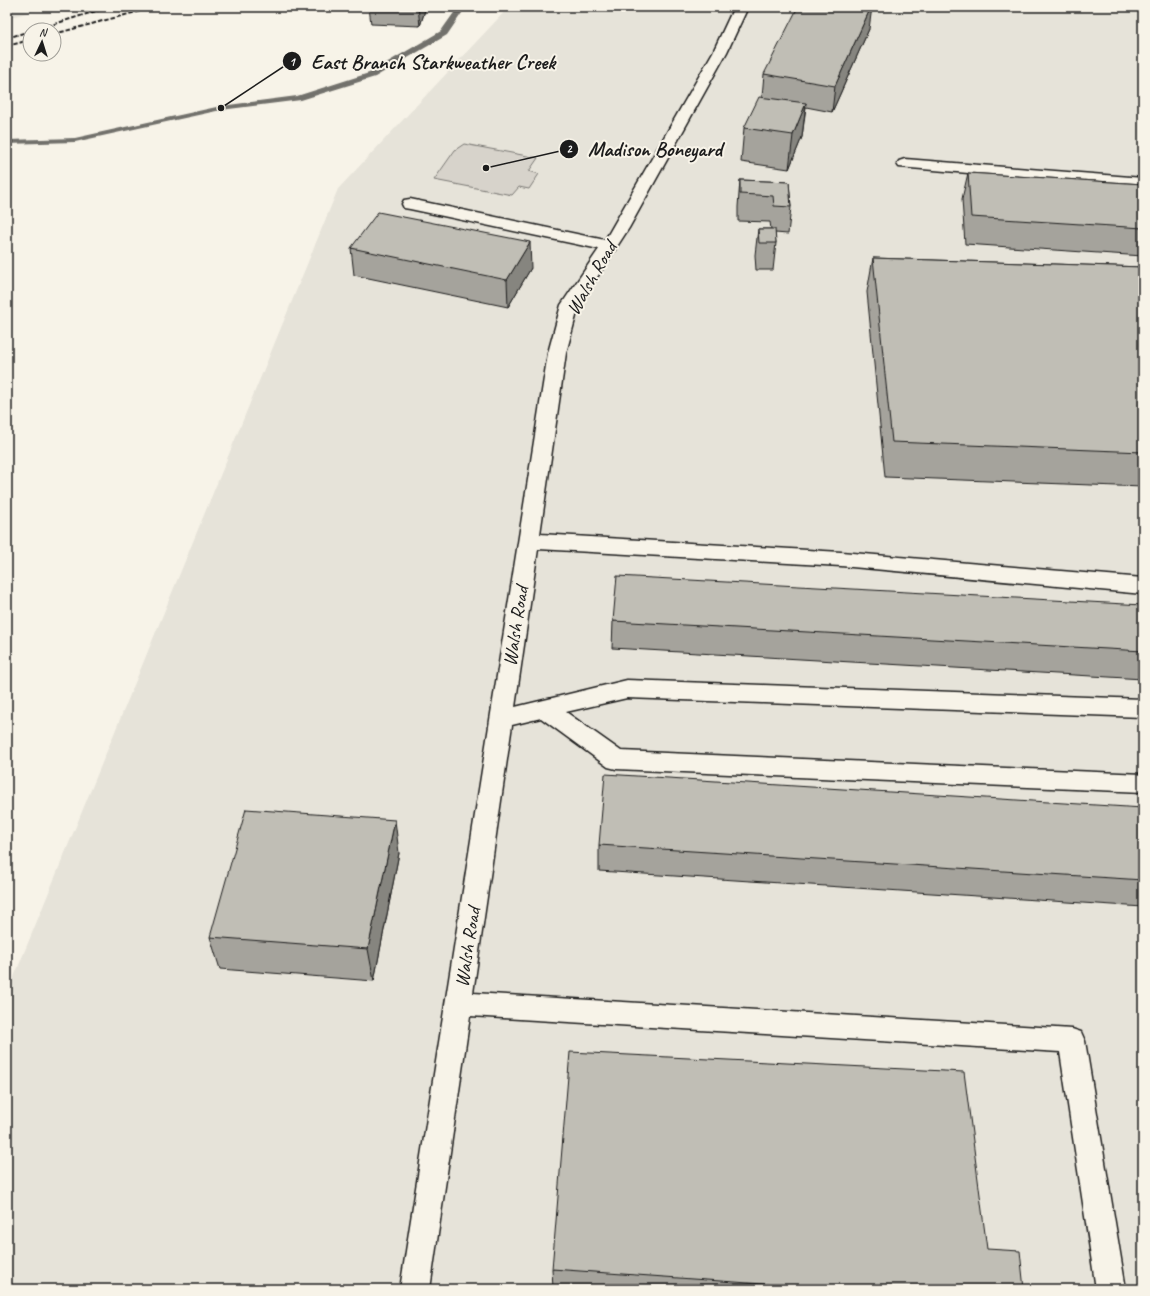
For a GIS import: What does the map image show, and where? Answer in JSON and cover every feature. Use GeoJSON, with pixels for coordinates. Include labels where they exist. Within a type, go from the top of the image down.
{"type":"FeatureCollection","features":[{"type":"Feature","properties":{"kind":"street","name":"Walsh Road"},"geometry":{"type":"LineString","coordinates":[[415,1289],[557,353],[570,305],[620,228],[720,52],[741,7]]}},
{"type":"Feature","properties":{"kind":"street"},"geometry":{"type":"LineString","coordinates":[[905,164],[1143,183]]}},
{"type":"Feature","properties":{"kind":"street"},"geometry":{"type":"LineString","coordinates":[[410,204],[609,246]]}},
{"type":"Feature","properties":{"kind":"street"},"geometry":{"type":"LineString","coordinates":[[528,541],[841,559],[1143,586]]}},
{"type":"Feature","properties":{"kind":"street"},"geometry":{"type":"LineString","coordinates":[[501,720],[628,689],[1143,708]]}},
{"type":"Feature","properties":{"kind":"street"},"geometry":{"type":"LineString","coordinates":[[545,709],[616,760],[1143,783]]}},
{"type":"Feature","properties":{"kind":"street"},"geometry":{"type":"LineString","coordinates":[[458,1004],[1072,1041],[1111,1289]]}},
{"type":"Feature","properties":{"kind":"shaded area"},"geometry":{"type":"Polygon","coordinates":[[[7,7],[50,7],[7,18],[7,7]]]}},
{"type":"Feature","properties":{"kind":"shaded area"},"geometry":{"type":"Polygon","coordinates":[[[509,7],[1143,7],[1143,1289],[7,1289],[7,994],[338,189],[509,7]]]}},
{"type":"Feature","properties":{"kind":"shaded area"},"geometry":{"type":"Polygon","coordinates":[[[464,144],[538,158],[529,171],[539,174],[529,189],[519,187],[512,195],[434,180],[455,150],[464,144]]]}},
{"type":"Feature","properties":{"kind":"building"},"geometry":{"type":"Polygon","coordinates":[[[798,7],[871,7],[835,86],[764,74],[798,7]]]}},
{"type":"Feature","properties":{"kind":"building"},"geometry":{"type":"Polygon","coordinates":[[[759,97],[806,103],[793,135],[744,128],[759,97]]]}},
{"type":"Feature","properties":{"kind":"building"},"geometry":{"type":"Polygon","coordinates":[[[968,173],[1143,184],[1143,228],[971,217],[968,173]]]}},
{"type":"Feature","properties":{"kind":"building"},"geometry":{"type":"Polygon","coordinates":[[[740,180],[789,182],[791,207],[774,206],[773,196],[740,194],[740,180]]]}},
{"type":"Feature","properties":{"kind":"building"},"geometry":{"type":"Polygon","coordinates":[[[378,212],[530,242],[507,280],[351,248],[378,212]]]}},
{"type":"Feature","properties":{"kind":"building"},"geometry":{"type":"Polygon","coordinates":[[[758,229],[775,229],[776,243],[759,243],[758,229]]]}},
{"type":"Feature","properties":{"kind":"building"},"geometry":{"type":"Polygon","coordinates":[[[873,258],[1143,267],[1143,452],[892,442],[873,258]]]}},
{"type":"Feature","properties":{"kind":"building"},"geometry":{"type":"Polygon","coordinates":[[[617,576],[1143,605],[1143,651],[613,621],[617,576]]]}},
{"type":"Feature","properties":{"kind":"building"},"geometry":{"type":"Polygon","coordinates":[[[605,774],[1143,808],[1143,880],[599,845],[605,774]]]}},
{"type":"Feature","properties":{"kind":"building"},"geometry":{"type":"Polygon","coordinates":[[[246,809],[395,820],[368,949],[210,937],[246,809]]]}},
{"type":"Feature","properties":{"kind":"building"},"geometry":{"type":"Polygon","coordinates":[[[570,1052],[964,1072],[987,1249],[1020,1251],[1024,1289],[833,1289],[552,1269],[570,1052]]]}},
{"type":"Feature","properties":{"kind":"waterway"},"geometry":{"type":"LineString","coordinates":[[7,142],[75,140],[221,108],[298,98],[372,75],[444,33],[462,7]]}},
{"type":"Feature","properties":{"kind":"railway"},"geometry":{"type":"LineString","coordinates":[[61,22],[109,7]]}},
{"type":"Feature","properties":{"kind":"railway"},"geometry":{"type":"LineString","coordinates":[[62,32],[155,7]]}},
{"type":"Feature","properties":{"kind":"railway"},"geometry":{"type":"LineString","coordinates":[[7,38],[22,33]]}},
{"type":"Feature","properties":{"kind":"railway"},"geometry":{"type":"LineString","coordinates":[[7,46],[22,42]]}},
{"type":"Feature","properties":{"kind":"place","name":"East Branch Starkweather Creek"},"geometry":{"type":"Point","coordinates":[221,108]}},
{"type":"Feature","properties":{"kind":"place","name":"Madison Boneyard"},"geometry":{"type":"Point","coordinates":[486,168]}}]}
